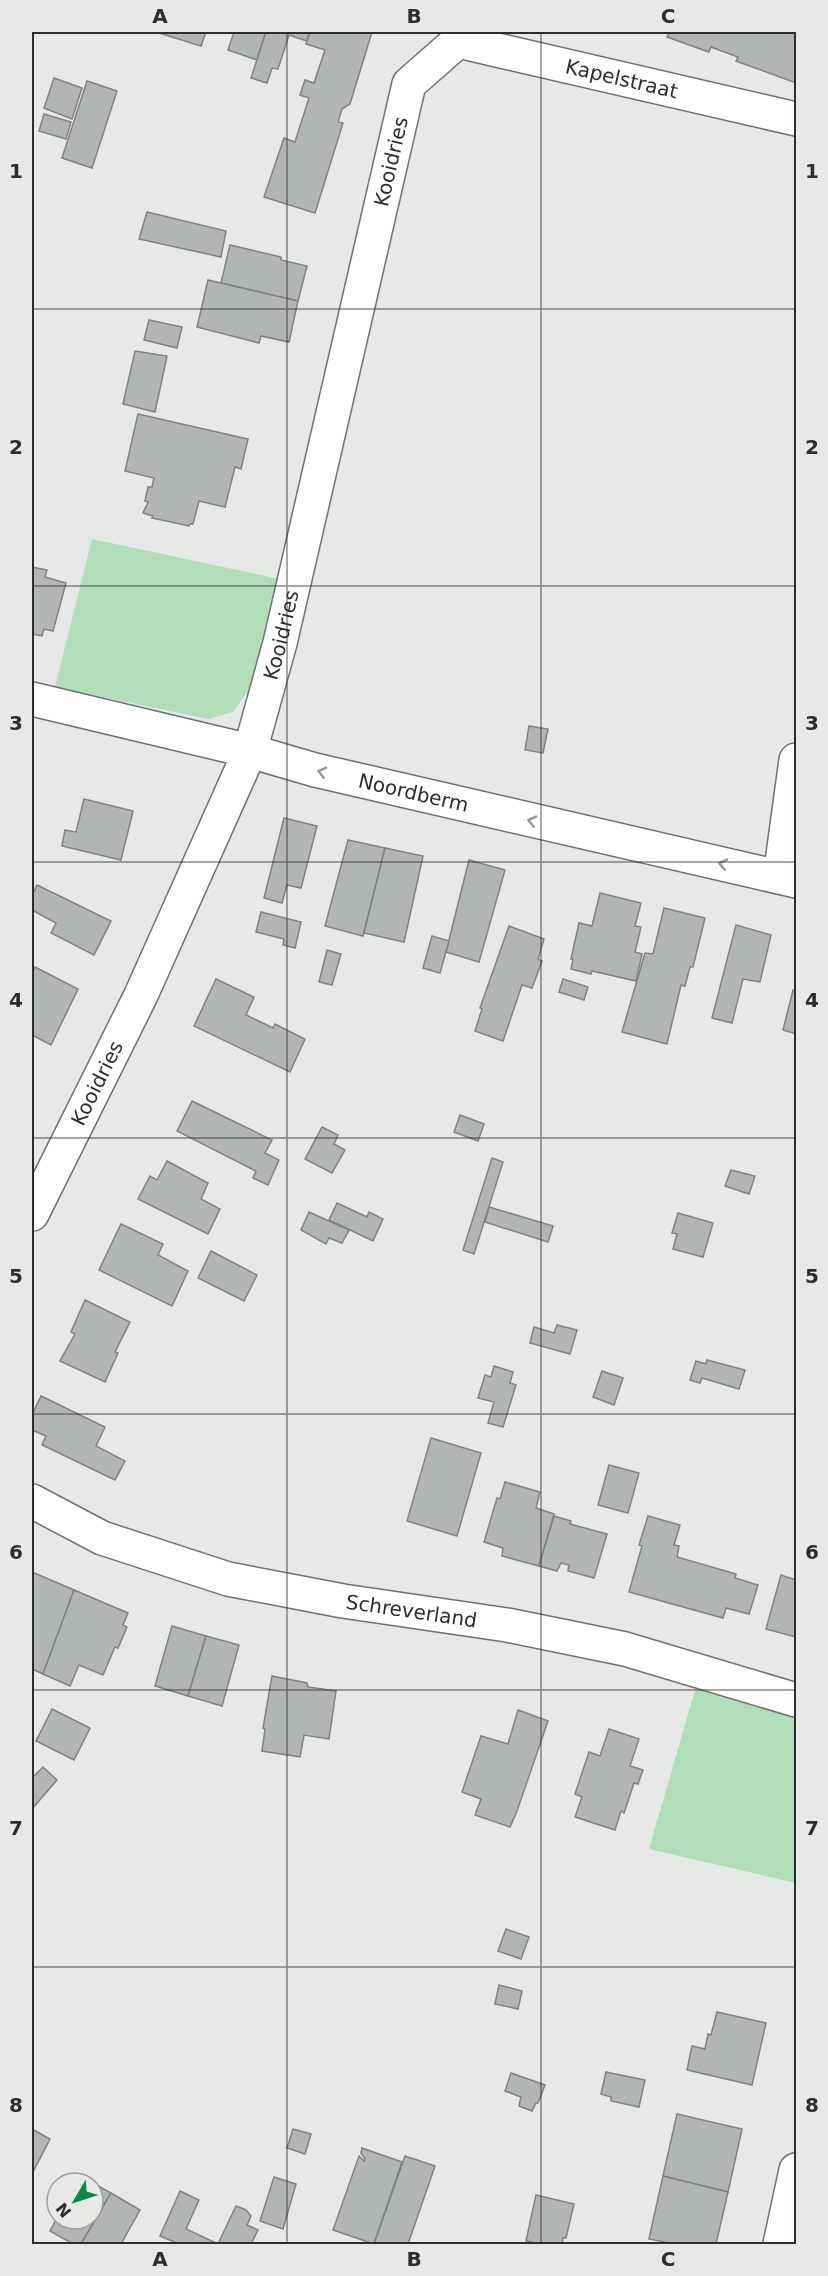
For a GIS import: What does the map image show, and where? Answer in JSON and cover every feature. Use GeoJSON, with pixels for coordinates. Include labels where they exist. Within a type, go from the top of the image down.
{"type":"FeatureCollection","features":[{"type":"Feature","properties":{"kind":"street","name":"Kapelstraat"},"geometry":{"type":"LineString","coordinates":[[455,36],[796,119]]}},
{"type":"Feature","properties":{"kind":"street","name":"Kooidries"},"geometry":{"type":"LineString","coordinates":[[32,1214],[141,995],[250,751],[280,644],[409,84],[455,36]]}},
{"type":"Feature","properties":{"kind":"street","name":"Noordberm"},"geometry":{"type":"LineString","coordinates":[[32,699],[250,751],[326,773],[788,879]]}},
{"type":"Feature","properties":{"kind":"street"},"geometry":{"type":"LineString","coordinates":[[788,879],[796,760]]}},
{"type":"Feature","properties":{"kind":"street","name":"Schreverland"},"geometry":{"type":"LineString","coordinates":[[32,1502],[102,1538],[228,1579],[343,1601],[507,1625],[625,1649],[796,1700]]}},
{"type":"Feature","properties":{"kind":"street"},"geometry":{"type":"LineString","coordinates":[[780,2244],[796,2170]]}},
{"type":"Feature","properties":{"kind":"green space"},"geometry":{"type":"Polygon","coordinates":[[[92,539],[279,579],[253,684],[233,712],[208,719],[55,687],[92,539]]]}},
{"type":"Feature","properties":{"kind":"green space"},"geometry":{"type":"Polygon","coordinates":[[[696,1687],[796,1718],[796,1883],[649,1849],[696,1687]]]}},
{"type":"Feature","properties":{"kind":"building"},"geometry":{"type":"Polygon","coordinates":[[[156,32],[206,32],[201,46],[156,32]]]}},
{"type":"Feature","properties":{"kind":"building"},"geometry":{"type":"Polygon","coordinates":[[[234,32],[266,32],[257,60],[228,50],[234,32]]]}},
{"type":"Feature","properties":{"kind":"building"},"geometry":{"type":"Polygon","coordinates":[[[266,32],[310,32],[307,41],[289,35],[278,69],[272,68],[267,83],[251,78],[266,32]]]}},
{"type":"Feature","properties":{"kind":"building"},"geometry":{"type":"Polygon","coordinates":[[[310,32],[372,32],[350,104],[342,109],[338,122],[343,123],[315,213],[264,197],[284,138],[295,142],[309,98],[300,95],[305,80],[314,83],[325,50],[306,44],[310,32]]]}},
{"type":"Feature","properties":{"kind":"building"},"geometry":{"type":"Polygon","coordinates":[[[665,32],[796,32],[796,83],[736,61],[738,57],[711,47],[709,52],[667,37],[669,33],[665,32]]]}},
{"type":"Feature","properties":{"kind":"building"},"geometry":{"type":"Polygon","coordinates":[[[54,78],[82,88],[72,119],[44,108],[54,78]]]}},
{"type":"Feature","properties":{"kind":"building"},"geometry":{"type":"Polygon","coordinates":[[[87,81],[117,91],[92,168],[62,158],[87,81]]]}},
{"type":"Feature","properties":{"kind":"building"},"geometry":{"type":"Polygon","coordinates":[[[44,114],[71,122],[66,139],[39,131],[44,114]]]}},
{"type":"Feature","properties":{"kind":"building"},"geometry":{"type":"Polygon","coordinates":[[[147,212],[226,231],[221,257],[139,239],[147,212]]]}},
{"type":"Feature","properties":{"kind":"building"},"geometry":{"type":"Polygon","coordinates":[[[230,245],[281,257],[281,260],[307,266],[298,301],[221,283],[230,245]]]}},
{"type":"Feature","properties":{"kind":"building"},"geometry":{"type":"Polygon","coordinates":[[[208,280],[298,301],[289,342],[261,336],[259,343],[197,327],[208,280]]]}},
{"type":"Feature","properties":{"kind":"building"},"geometry":{"type":"Polygon","coordinates":[[[149,320],[182,327],[177,348],[144,340],[149,320]]]}},
{"type":"Feature","properties":{"kind":"building"},"geometry":{"type":"Polygon","coordinates":[[[135,351],[167,356],[155,412],[123,404],[135,351]]]}},
{"type":"Feature","properties":{"kind":"building"},"geometry":{"type":"Polygon","coordinates":[[[138,414],[248,439],[241,469],[235,467],[225,507],[199,501],[193,524],[189,526],[152,518],[153,516],[143,513],[148,502],[145,501],[148,487],[152,487],[154,478],[125,471],[138,414]]]}},
{"type":"Feature","properties":{"kind":"building"},"geometry":{"type":"Polygon","coordinates":[[[32,567],[47,570],[45,577],[66,583],[53,631],[44,629],[42,636],[32,634],[32,567]]]}},
{"type":"Feature","properties":{"kind":"building"},"geometry":{"type":"Polygon","coordinates":[[[529,726],[548,729],[543,753],[525,750],[529,726]]]}},
{"type":"Feature","properties":{"kind":"building"},"geometry":{"type":"Polygon","coordinates":[[[84,799],[133,811],[121,860],[62,846],[65,830],[76,832],[84,799]]]}},
{"type":"Feature","properties":{"kind":"building"},"geometry":{"type":"Polygon","coordinates":[[[284,818],[317,826],[301,888],[287,885],[282,903],[264,898],[284,818]]]}},
{"type":"Feature","properties":{"kind":"building"},"geometry":{"type":"Polygon","coordinates":[[[348,840],[385,848],[363,936],[325,926],[348,840]]]}},
{"type":"Feature","properties":{"kind":"building"},"geometry":{"type":"Polygon","coordinates":[[[385,848],[423,856],[404,942],[364,933],[385,848]]]}},
{"type":"Feature","properties":{"kind":"building"},"geometry":{"type":"Polygon","coordinates":[[[469,860],[505,870],[479,962],[446,952],[469,860]]]}},
{"type":"Feature","properties":{"kind":"building"},"geometry":{"type":"Polygon","coordinates":[[[37,885],[111,921],[94,955],[51,933],[56,923],[32,910],[32,896],[37,885]]]}},
{"type":"Feature","properties":{"kind":"building"},"geometry":{"type":"Polygon","coordinates":[[[600,893],[641,903],[635,926],[641,927],[635,952],[642,954],[636,981],[592,971],[591,974],[571,969],[579,923],[592,926],[600,893]]]}},
{"type":"Feature","properties":{"kind":"building"},"geometry":{"type":"Polygon","coordinates":[[[664,908],[705,918],[693,967],[690,967],[685,986],[681,985],[667,1044],[622,1032],[645,953],[653,954],[664,908]]]}},
{"type":"Feature","properties":{"kind":"building"},"geometry":{"type":"Polygon","coordinates":[[[261,912],[301,922],[295,948],[283,945],[284,939],[256,932],[261,912]]]}},
{"type":"Feature","properties":{"kind":"building"},"geometry":{"type":"Polygon","coordinates":[[[736,925],[771,935],[760,982],[743,979],[732,1023],[712,1018],[736,925]]]}},
{"type":"Feature","properties":{"kind":"building"},"geometry":{"type":"Polygon","coordinates":[[[509,926],[544,939],[538,959],[542,961],[532,988],[522,985],[503,1041],[475,1031],[482,1009],[480,1008],[509,926]]]}},
{"type":"Feature","properties":{"kind":"building"},"geometry":{"type":"Polygon","coordinates":[[[432,936],[449,941],[440,973],[423,968],[432,936]]]}},
{"type":"Feature","properties":{"kind":"building"},"geometry":{"type":"Polygon","coordinates":[[[327,950],[341,954],[332,985],[319,982],[327,950]]]}},
{"type":"Feature","properties":{"kind":"building"},"geometry":{"type":"Polygon","coordinates":[[[35,967],[78,989],[51,1045],[32,1035],[32,975],[35,967]]]}},
{"type":"Feature","properties":{"kind":"building"},"geometry":{"type":"Polygon","coordinates":[[[216,979],[254,997],[246,1015],[273,1028],[275,1024],[305,1039],[290,1072],[194,1026],[216,979]]]}},
{"type":"Feature","properties":{"kind":"building"},"geometry":{"type":"Polygon","coordinates":[[[563,979],[588,987],[584,1000],[559,992],[563,979]]]}},
{"type":"Feature","properties":{"kind":"building"},"geometry":{"type":"Polygon","coordinates":[[[793,990],[796,991],[796,1034],[783,1030],[793,990]]]}},
{"type":"Feature","properties":{"kind":"building"},"geometry":{"type":"Polygon","coordinates":[[[192,1101],[272,1140],[265,1153],[279,1160],[268,1185],[253,1178],[256,1171],[177,1131],[192,1101]]]}},
{"type":"Feature","properties":{"kind":"building"},"geometry":{"type":"Polygon","coordinates":[[[460,1115],[484,1124],[478,1141],[454,1132],[460,1115]]]}},
{"type":"Feature","properties":{"kind":"building"},"geometry":{"type":"Polygon","coordinates":[[[322,1127],[338,1135],[334,1144],[345,1150],[332,1173],[305,1159],[322,1127]]]}},
{"type":"Feature","properties":{"kind":"building"},"geometry":{"type":"Polygon","coordinates":[[[492,1158],[503,1162],[474,1254],[463,1250],[492,1158]]]}},
{"type":"Feature","properties":{"kind":"building"},"geometry":{"type":"Polygon","coordinates":[[[167,1161],[208,1183],[201,1199],[220,1209],[208,1234],[138,1199],[150,1176],[157,1180],[167,1161]]]}},
{"type":"Feature","properties":{"kind":"building"},"geometry":{"type":"Polygon","coordinates":[[[731,1170],[755,1176],[749,1194],[725,1186],[731,1170]]]}},
{"type":"Feature","properties":{"kind":"building"},"geometry":{"type":"Polygon","coordinates":[[[337,1203],[367,1217],[369,1212],[383,1219],[373,1241],[329,1220],[337,1203]]]}},
{"type":"Feature","properties":{"kind":"building"},"geometry":{"type":"Polygon","coordinates":[[[489,1207],[553,1226],[548,1242],[485,1222],[489,1207]]]}},
{"type":"Feature","properties":{"kind":"building"},"geometry":{"type":"Polygon","coordinates":[[[309,1212],[349,1230],[342,1243],[329,1238],[326,1244],[301,1230],[309,1212]]]}},
{"type":"Feature","properties":{"kind":"building"},"geometry":{"type":"Polygon","coordinates":[[[678,1213],[713,1223],[703,1257],[673,1249],[677,1234],[672,1233],[678,1213]]]}},
{"type":"Feature","properties":{"kind":"building"},"geometry":{"type":"Polygon","coordinates":[[[121,1224],[163,1244],[158,1255],[188,1271],[172,1306],[99,1270],[121,1224]]]}},
{"type":"Feature","properties":{"kind":"building"},"geometry":{"type":"Polygon","coordinates":[[[211,1251],[257,1275],[244,1301],[198,1278],[211,1251]]]}},
{"type":"Feature","properties":{"kind":"building"},"geometry":{"type":"Polygon","coordinates":[[[85,1300],[130,1322],[115,1352],[118,1353],[105,1382],[60,1361],[75,1334],[71,1332],[85,1300]]]}},
{"type":"Feature","properties":{"kind":"building"},"geometry":{"type":"Polygon","coordinates":[[[557,1325],[577,1330],[570,1354],[530,1343],[534,1327],[554,1333],[557,1325]]]}},
{"type":"Feature","properties":{"kind":"building"},"geometry":{"type":"Polygon","coordinates":[[[707,1360],[745,1370],[739,1389],[702,1378],[700,1383],[690,1380],[696,1361],[706,1364],[707,1360]]]}},
{"type":"Feature","properties":{"kind":"building"},"geometry":{"type":"Polygon","coordinates":[[[494,1366],[513,1372],[510,1383],[516,1385],[503,1427],[488,1423],[494,1402],[478,1398],[485,1375],[491,1377],[494,1366]]]}},
{"type":"Feature","properties":{"kind":"building"},"geometry":{"type":"Polygon","coordinates":[[[602,1371],[623,1378],[614,1405],[593,1397],[602,1371]]]}},
{"type":"Feature","properties":{"kind":"building"},"geometry":{"type":"Polygon","coordinates":[[[41,1396],[105,1427],[96,1446],[125,1461],[115,1480],[42,1445],[46,1436],[32,1430],[32,1415],[41,1396]]]}},
{"type":"Feature","properties":{"kind":"building"},"geometry":{"type":"Polygon","coordinates":[[[431,1438],[481,1453],[457,1536],[407,1521],[431,1438]]]}},
{"type":"Feature","properties":{"kind":"building"},"geometry":{"type":"Polygon","coordinates":[[[609,1465],[639,1473],[628,1513],[598,1505],[609,1465]]]}},
{"type":"Feature","properties":{"kind":"building"},"geometry":{"type":"Polygon","coordinates":[[[505,1482],[540,1492],[536,1508],[554,1514],[539,1566],[502,1556],[503,1548],[484,1542],[497,1498],[500,1499],[505,1482]]]}},
{"type":"Feature","properties":{"kind":"building"},"geometry":{"type":"Polygon","coordinates":[[[554,1516],[571,1521],[570,1524],[607,1534],[594,1578],[568,1571],[569,1565],[561,1563],[557,1571],[539,1566],[554,1516]]]}},
{"type":"Feature","properties":{"kind":"building"},"geometry":{"type":"Polygon","coordinates":[[[648,1516],[680,1525],[674,1545],[679,1546],[677,1557],[736,1574],[735,1578],[758,1585],[749,1614],[726,1608],[723,1618],[629,1592],[648,1516]]]}},
{"type":"Feature","properties":{"kind":"building"},"geometry":{"type":"Polygon","coordinates":[[[32,1572],[74,1590],[43,1674],[32,1669],[32,1572]]]}},
{"type":"Feature","properties":{"kind":"building"},"geometry":{"type":"Polygon","coordinates":[[[781,1575],[796,1580],[796,1637],[766,1629],[781,1575]]]}},
{"type":"Feature","properties":{"kind":"building"},"geometry":{"type":"Polygon","coordinates":[[[74,1590],[128,1613],[123,1625],[127,1627],[103,1675],[79,1665],[70,1686],[43,1674],[74,1590]]]}},
{"type":"Feature","properties":{"kind":"building"},"geometry":{"type":"Polygon","coordinates":[[[172,1626],[206,1636],[188,1696],[155,1686],[172,1626]]]}},
{"type":"Feature","properties":{"kind":"building"},"geometry":{"type":"Polygon","coordinates":[[[206,1636],[239,1645],[222,1706],[188,1696],[206,1636]]]}},
{"type":"Feature","properties":{"kind":"building"},"geometry":{"type":"Polygon","coordinates":[[[272,1676],[307,1683],[308,1687],[336,1691],[329,1739],[304,1735],[300,1757],[262,1751],[265,1729],[263,1728],[272,1676]]]}},
{"type":"Feature","properties":{"kind":"building"},"geometry":{"type":"Polygon","coordinates":[[[52,1709],[90,1728],[74,1760],[36,1741],[52,1709]]]}},
{"type":"Feature","properties":{"kind":"building"},"geometry":{"type":"Polygon","coordinates":[[[518,1710],[548,1721],[510,1827],[475,1815],[481,1799],[462,1792],[481,1736],[508,1744],[518,1710]]]}},
{"type":"Feature","properties":{"kind":"building"},"geometry":{"type":"Polygon","coordinates":[[[609,1729],[639,1739],[630,1766],[643,1770],[638,1784],[634,1783],[624,1813],[621,1811],[615,1830],[575,1817],[582,1797],[575,1794],[589,1752],[600,1756],[609,1729]]]}},
{"type":"Feature","properties":{"kind":"building"},"geometry":{"type":"Polygon","coordinates":[[[43,1767],[57,1780],[32,1809],[32,1778],[43,1767]]]}},
{"type":"Feature","properties":{"kind":"building"},"geometry":{"type":"Polygon","coordinates":[[[506,1929],[529,1937],[521,1959],[498,1951],[506,1929]]]}},
{"type":"Feature","properties":{"kind":"building"},"geometry":{"type":"Polygon","coordinates":[[[499,1985],[522,1991],[518,2009],[495,2004],[499,1985]]]}},
{"type":"Feature","properties":{"kind":"building"},"geometry":{"type":"Polygon","coordinates":[[[717,2012],[766,2023],[752,2085],[687,2070],[692,2046],[705,2049],[717,2012]]]}},
{"type":"Feature","properties":{"kind":"building"},"geometry":{"type":"Polygon","coordinates":[[[606,2072],[645,2080],[639,2107],[611,2101],[611,2097],[601,2094],[606,2072]]]}},
{"type":"Feature","properties":{"kind":"building"},"geometry":{"type":"Polygon","coordinates":[[[511,2073],[545,2085],[532,2111],[519,2106],[521,2097],[505,2091],[511,2073]]]}},
{"type":"Feature","properties":{"kind":"building"},"geometry":{"type":"Polygon","coordinates":[[[677,2114],[742,2129],[728,2192],[663,2176],[677,2114]]]}},
{"type":"Feature","properties":{"kind":"building"},"geometry":{"type":"Polygon","coordinates":[[[32,2129],[50,2139],[32,2174],[32,2129]]]}},
{"type":"Feature","properties":{"kind":"building"},"geometry":{"type":"Polygon","coordinates":[[[293,2129],[311,2134],[305,2154],[287,2148],[293,2129]]]}},
{"type":"Feature","properties":{"kind":"building"},"geometry":{"type":"Polygon","coordinates":[[[362,2148],[402,2162],[374,2244],[333,2230],[359,2156],[364,2161],[365,2159],[361,2153],[362,2148]]]}},
{"type":"Feature","properties":{"kind":"building"},"geometry":{"type":"Polygon","coordinates":[[[405,2156],[435,2166],[408,2244],[374,2244],[405,2156]]]}},
{"type":"Feature","properties":{"kind":"building"},"geometry":{"type":"Polygon","coordinates":[[[663,2176],[728,2192],[716,2244],[675,2244],[649,2239],[663,2176]]]}},
{"type":"Feature","properties":{"kind":"building"},"geometry":{"type":"Polygon","coordinates":[[[274,2177],[296,2184],[283,2229],[260,2221],[274,2177]]]}},
{"type":"Feature","properties":{"kind":"building"},"geometry":{"type":"Polygon","coordinates":[[[105,2190],[111,2193],[105,2203],[105,2190]]]}},
{"type":"Feature","properties":{"kind":"building"},"geometry":{"type":"Polygon","coordinates":[[[180,2191],[199,2200],[186,2229],[218,2244],[179,2244],[160,2236],[180,2191]]]}},
{"type":"Feature","properties":{"kind":"building"},"geometry":{"type":"Polygon","coordinates":[[[111,2193],[140,2210],[121,2244],[81,2244],[89,2231],[105,2231],[105,2203],[111,2193]]]}},
{"type":"Feature","properties":{"kind":"building"},"geometry":{"type":"Polygon","coordinates":[[[536,2195],[574,2204],[566,2238],[563,2238],[562,2244],[526,2241],[536,2195]]]}},
{"type":"Feature","properties":{"kind":"building"},"geometry":{"type":"Polygon","coordinates":[[[236,2206],[246,2210],[251,2216],[247,2225],[258,2230],[251,2244],[218,2244],[236,2206]]]}},
{"type":"Feature","properties":{"kind":"building"},"geometry":{"type":"Polygon","coordinates":[[[50,2231],[89,2231],[81,2244],[73,2244],[50,2231]]]}}]}
